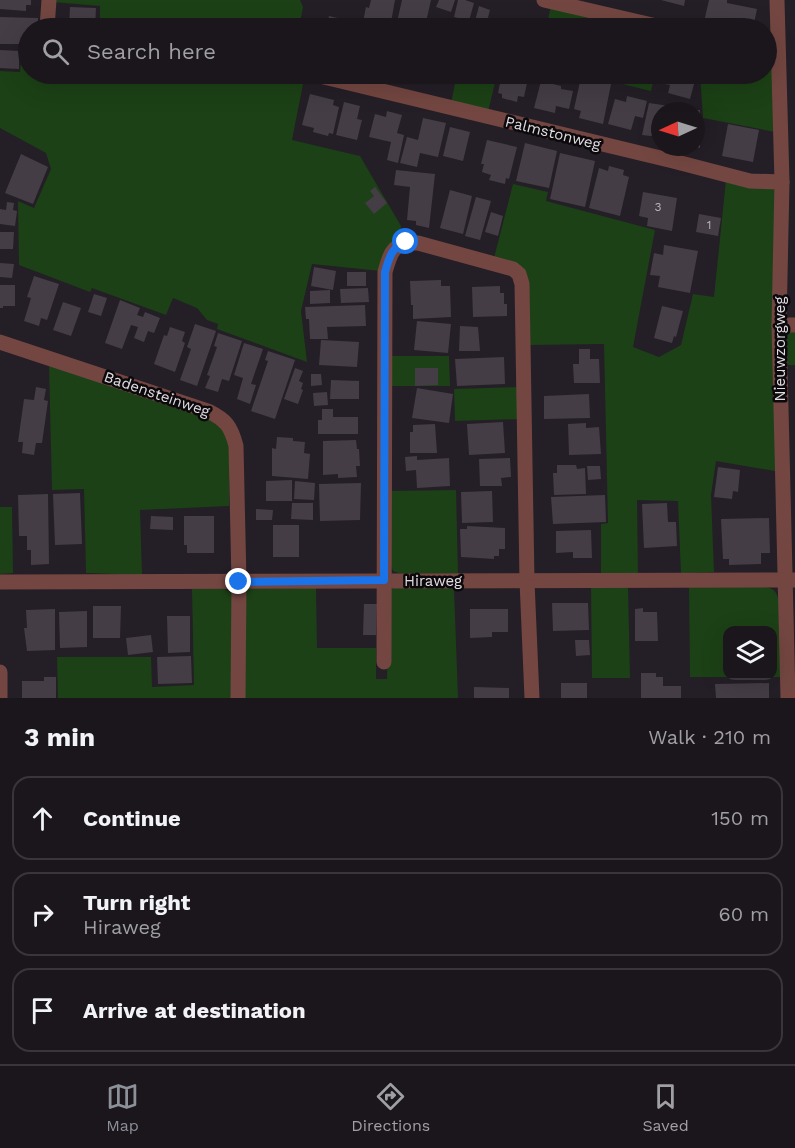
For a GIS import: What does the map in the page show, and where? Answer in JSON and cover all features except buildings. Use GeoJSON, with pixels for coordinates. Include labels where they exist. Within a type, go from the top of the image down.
{"type":"FeatureCollection","features":[{"type":"Feature","properties":{"kind":"street"},"geometry":{"type":"LineString","coordinates":[[48,18],[49,0]]}},
{"type":"Feature","properties":{"kind":"street"},"geometry":{"type":"LineString","coordinates":[[544,0],[622,18]]}},
{"type":"Feature","properties":{"kind":"street","name":"Nieuwzorgweg"},"geometry":{"type":"LineString","coordinates":[[776,18],[777,0]]}},
{"type":"Feature","properties":{"kind":"street","name":"Palmstonweg"},"geometry":{"type":"LineString","coordinates":[[349,84],[674,161],[750,182],[782,182]]}},
{"type":"Feature","properties":{"kind":"street","name":"Nieuwzorgweg"},"geometry":{"type":"LineString","coordinates":[[775,84],[782,182],[779,325],[790,580],[788,698]]}},
{"type":"Feature","properties":{"kind":"street"},"geometry":{"type":"LineString","coordinates":[[384,662],[385,272],[390,255],[397,245],[406,242],[418,243],[513,269],[519,274],[522,284],[527,581],[532,698]]}},
{"type":"Feature","properties":{"kind":"street"},"geometry":{"type":"LineString","coordinates":[[779,325],[795,325]]}},
{"type":"Feature","properties":{"kind":"street","name":"Badensteinweg"},"geometry":{"type":"LineString","coordinates":[[0,342],[223,418],[232,432],[236,446],[239,582],[238,698]]}},
{"type":"Feature","properties":{"kind":"street","name":"Hiraweg"},"geometry":{"type":"LineString","coordinates":[[0,582],[790,580]]}},
{"type":"Feature","properties":{"kind":"street"},"geometry":{"type":"LineString","coordinates":[[0,672],[0,698]]}},
{"type":"Feature","properties":{"kind":"green space"},"geometry":{"type":"Polygon","coordinates":[[[53,0],[300,0],[303,7],[301,18],[100,18],[100,6],[52,2],[53,0]]]}},
{"type":"Feature","properties":{"kind":"green space"},"geometry":{"type":"Polygon","coordinates":[[[551,6],[601,18],[548,18],[551,6]]]}},
{"type":"Feature","properties":{"kind":"green space"},"geometry":{"type":"Polygon","coordinates":[[[0,71],[18,72],[18,84],[303,84],[292,140],[360,156],[401,226],[399,240],[381,271],[312,264],[301,311],[307,362],[217,329],[218,324],[207,320],[197,308],[173,298],[166,315],[92,288],[90,292],[19,265],[18,201],[34,208],[51,169],[46,153],[0,128],[0,71]]]}},
{"type":"Feature","properties":{"kind":"green space"},"geometry":{"type":"Polygon","coordinates":[[[455,84],[495,84],[488,112],[451,103],[455,84]]]}},
{"type":"Feature","properties":{"kind":"green space"},"geometry":{"type":"Polygon","coordinates":[[[622,84],[653,84],[651,91],[622,84]]]}},
{"type":"Feature","properties":{"kind":"green space"},"geometry":{"type":"Polygon","coordinates":[[[701,84],[774,84],[775,132],[705,118],[705,102],[702,102],[701,84]]]}},
{"type":"Feature","properties":{"kind":"green space"},"geometry":{"type":"Polygon","coordinates":[[[726,180],[773,188],[777,192],[775,471],[716,461],[711,495],[714,572],[681,573],[678,501],[637,500],[638,574],[601,573],[601,524],[608,523],[604,344],[528,345],[528,283],[494,258],[513,184],[548,192],[546,201],[655,230],[633,347],[659,357],[681,345],[693,294],[714,297],[726,180]]]}},
{"type":"Feature","properties":{"kind":"green space"},"geometry":{"type":"Polygon","coordinates":[[[795,324],[795,365],[787,365],[786,335],[788,328],[795,324]]]}},
{"type":"Feature","properties":{"kind":"green space"},"geometry":{"type":"Polygon","coordinates":[[[392,356],[449,356],[450,386],[392,386],[392,356]]]}},
{"type":"Feature","properties":{"kind":"green space"},"geometry":{"type":"Polygon","coordinates":[[[49,364],[202,415],[222,428],[229,443],[229,506],[140,510],[142,575],[86,573],[84,489],[52,490],[49,364]]]}},
{"type":"Feature","properties":{"kind":"green space"},"geometry":{"type":"Polygon","coordinates":[[[520,387],[521,419],[455,421],[454,389],[520,387]]]}},
{"type":"Feature","properties":{"kind":"green space"},"geometry":{"type":"Polygon","coordinates":[[[456,490],[458,574],[393,571],[388,491],[456,490]]]}},
{"type":"Feature","properties":{"kind":"green space"},"geometry":{"type":"Polygon","coordinates":[[[0,507],[12,507],[13,573],[0,574],[0,507]]]}},
{"type":"Feature","properties":{"kind":"green space"},"geometry":{"type":"Polygon","coordinates":[[[591,586],[628,586],[630,678],[592,678],[591,586]]]}},
{"type":"Feature","properties":{"kind":"green space"},"geometry":{"type":"Polygon","coordinates":[[[689,586],[766,587],[771,589],[777,595],[781,612],[783,677],[777,677],[777,626],[723,626],[723,677],[690,677],[689,586]]]}},
{"type":"Feature","properties":{"kind":"green space"},"geometry":{"type":"Polygon","coordinates":[[[395,587],[454,588],[458,698],[242,698],[244,595],[248,589],[316,588],[317,648],[376,648],[376,679],[387,679],[388,602],[391,590],[395,587]]]}},
{"type":"Feature","properties":{"kind":"green space"},"geometry":{"type":"Polygon","coordinates":[[[192,589],[225,589],[233,594],[234,698],[58,698],[57,657],[151,657],[152,687],[194,685],[192,589]]]}},
{"type":"Feature","properties":{"kind":"route"},"geometry":{"type":"LineString","coordinates":[[239,582],[384,580],[385,272],[390,255],[397,245],[406,242]]}}]}
